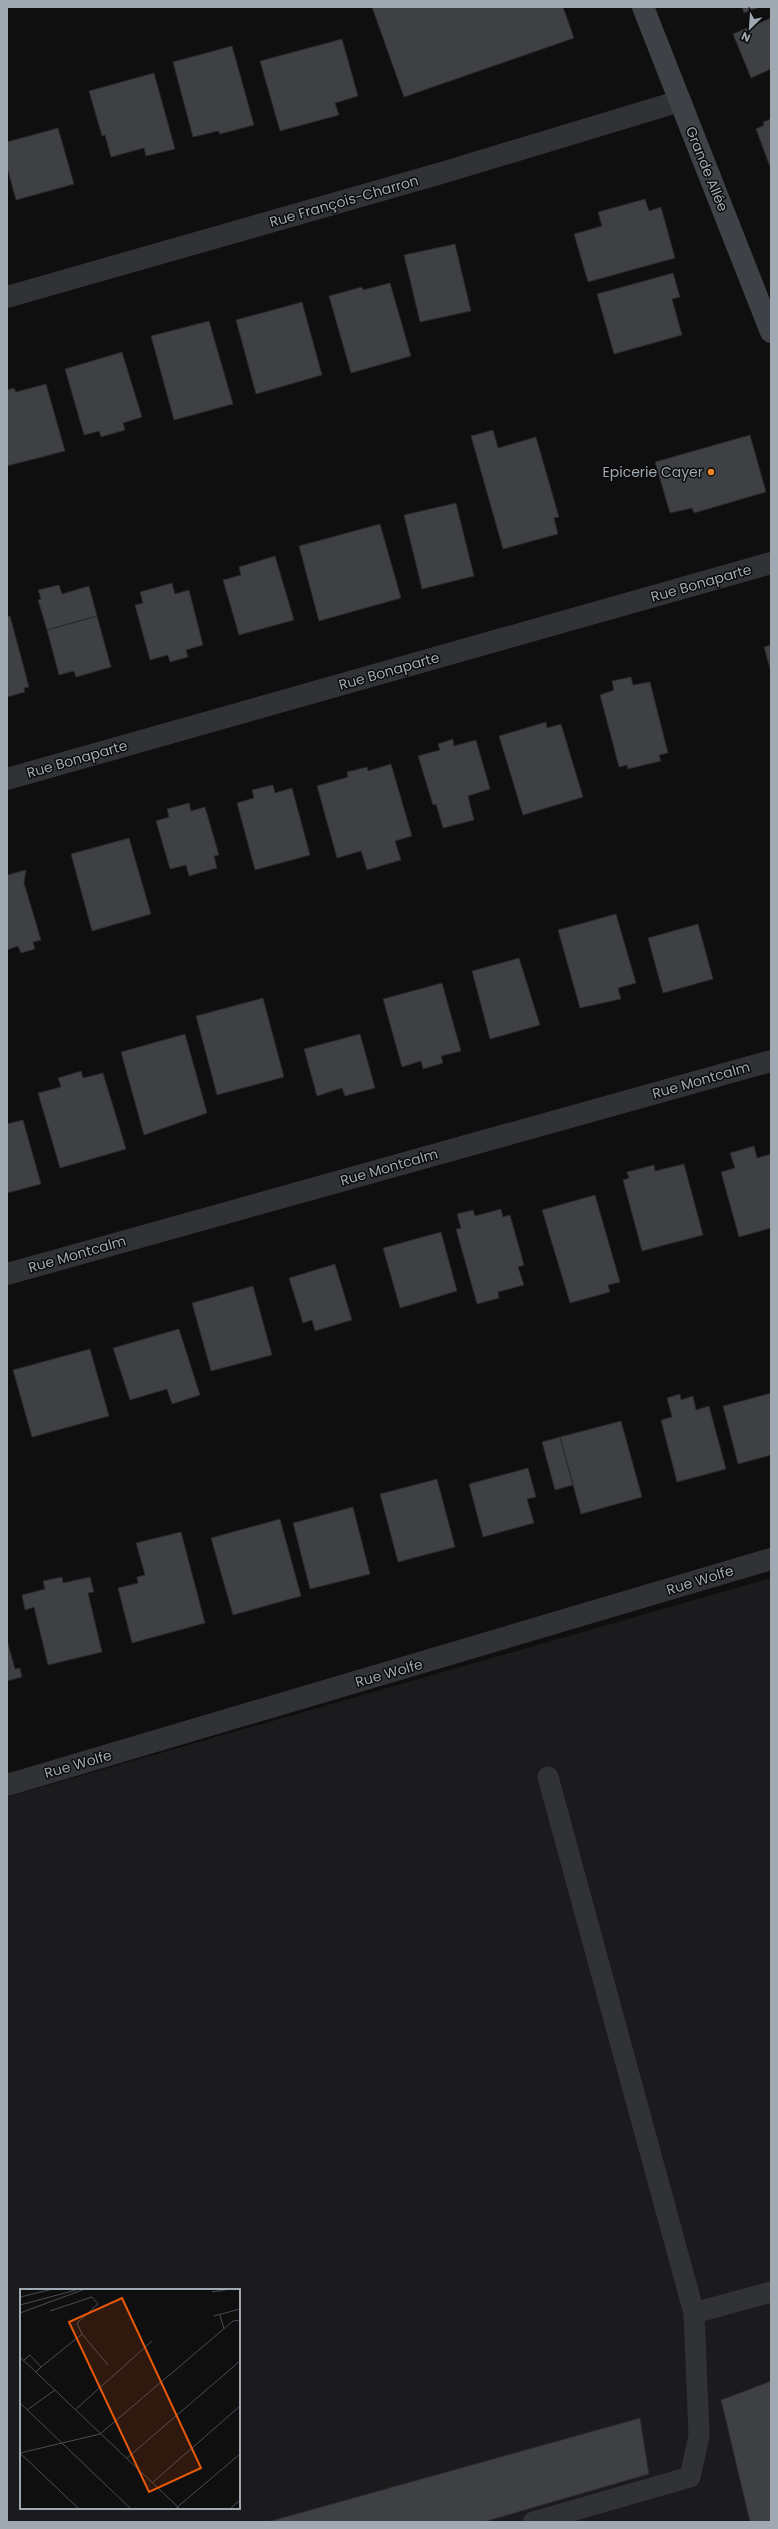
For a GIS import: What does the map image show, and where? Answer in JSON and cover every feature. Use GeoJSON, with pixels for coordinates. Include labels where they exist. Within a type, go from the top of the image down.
{"type":"FeatureCollection","features":[{"type":"Feature","properties":{"kind":"main road","name":"Grande Allée"},"geometry":{"type":"LineString","coordinates":[[643,7],[771,332]]}},
{"type":"Feature","properties":{"kind":"street","name":"Rue François-Charron"},"geometry":{"type":"LineString","coordinates":[[7,296],[445,172],[680,101]]}},
{"type":"Feature","properties":{"kind":"street","name":"Rue Bonaparte"},"geometry":{"type":"LineString","coordinates":[[7,778],[771,563]]}},
{"type":"Feature","properties":{"kind":"street","name":"Rue Montcalm"},"geometry":{"type":"LineString","coordinates":[[7,1274],[771,1061]]}},
{"type":"Feature","properties":{"kind":"street","name":"Rue Wolfe"},"geometry":{"type":"LineString","coordinates":[[7,1785],[771,1559]]}},
{"type":"Feature","properties":{"kind":"lane"},"geometry":{"type":"LineString","coordinates":[[533,2522],[690,2477],[699,2436],[694,2313],[548,1777]]}},
{"type":"Feature","properties":{"kind":"lane"},"geometry":{"type":"LineString","coordinates":[[694,2313],[771,2292]]}},
{"type":"Feature","properties":{"kind":"shaded area"},"geometry":{"type":"Polygon","coordinates":[[[771,1578],[771,2522],[7,2522],[7,1797],[771,1578]]]}},
{"type":"Feature","properties":{"kind":"building"},"geometry":{"type":"Polygon","coordinates":[[[372,7],[563,7],[574,38],[404,97],[372,7]]]}},
{"type":"Feature","properties":{"kind":"building"},"geometry":{"type":"Polygon","coordinates":[[[742,7],[760,7],[744,13],[742,7]]]}},
{"type":"Feature","properties":{"kind":"building"},"geometry":{"type":"Polygon","coordinates":[[[771,18],[771,69],[751,78],[733,34],[771,18]]]}},
{"type":"Feature","properties":{"kind":"building"},"geometry":{"type":"Polygon","coordinates":[[[342,39],[358,96],[335,103],[339,115],[280,131],[260,61],[342,39]]]}},
{"type":"Feature","properties":{"kind":"building"},"geometry":{"type":"Polygon","coordinates":[[[232,46],[254,125],[220,134],[218,131],[193,137],[173,62],[232,46]]]}},
{"type":"Feature","properties":{"kind":"building"},"geometry":{"type":"Polygon","coordinates":[[[154,73],[175,149],[146,156],[144,148],[111,157],[105,135],[102,136],[89,91],[154,73]]]}},
{"type":"Feature","properties":{"kind":"building"},"geometry":{"type":"Polygon","coordinates":[[[771,119],[770,167],[756,129],[764,125],[763,122],[771,119]]]}},
{"type":"Feature","properties":{"kind":"building"},"geometry":{"type":"Polygon","coordinates":[[[58,128],[74,184],[16,200],[7,167],[7,142],[58,128]]]}},
{"type":"Feature","properties":{"kind":"building"},"geometry":{"type":"Polygon","coordinates":[[[645,199],[649,211],[661,207],[675,258],[588,282],[574,234],[602,226],[598,212],[645,199]]]}},
{"type":"Feature","properties":{"kind":"building"},"geometry":{"type":"Polygon","coordinates":[[[455,244],[471,311],[420,322],[404,255],[455,244]]]}},
{"type":"Feature","properties":{"kind":"building"},"geometry":{"type":"Polygon","coordinates":[[[673,273],[680,297],[672,299],[682,335],[614,354],[597,294],[673,273]]]}},
{"type":"Feature","properties":{"kind":"building"},"geometry":{"type":"Polygon","coordinates":[[[390,283],[411,356],[351,373],[329,296],[362,287],[363,290],[390,283]]]}},
{"type":"Feature","properties":{"kind":"building"},"geometry":{"type":"Polygon","coordinates":[[[302,302],[322,375],[256,394],[236,320],[302,302]]]}},
{"type":"Feature","properties":{"kind":"building"},"geometry":{"type":"Polygon","coordinates":[[[209,321],[233,404],[174,420],[151,336],[209,321]]]}},
{"type":"Feature","properties":{"kind":"building"},"geometry":{"type":"Polygon","coordinates":[[[122,352],[142,417],[123,423],[125,430],[101,437],[99,431],[84,435],[65,369],[122,352]]]}},
{"type":"Feature","properties":{"kind":"building"},"geometry":{"type":"Polygon","coordinates":[[[46,384],[65,451],[7,466],[7,390],[14,388],[16,392],[46,384]]]}},
{"type":"Feature","properties":{"kind":"building"},"geometry":{"type":"Polygon","coordinates":[[[493,430],[498,448],[536,437],[559,517],[554,518],[558,534],[503,549],[471,436],[493,430]]]}},
{"type":"Feature","properties":{"kind":"building"},"geometry":{"type":"Polygon","coordinates":[[[750,435],[766,492],[694,513],[692,508],[670,513],[655,462],[750,435]]]}},
{"type":"Feature","properties":{"kind":"building"},"geometry":{"type":"Polygon","coordinates":[[[456,503],[474,576],[422,589],[404,515],[456,503]]]}},
{"type":"Feature","properties":{"kind":"building"},"geometry":{"type":"Polygon","coordinates":[[[380,524],[401,598],[319,621],[299,546],[380,524]]]}},
{"type":"Feature","properties":{"kind":"building"},"geometry":{"type":"Polygon","coordinates":[[[275,556],[294,620],[239,635],[223,580],[241,575],[239,567],[275,556]]]}},
{"type":"Feature","properties":{"kind":"building"},"geometry":{"type":"Polygon","coordinates":[[[172,583],[175,594],[189,590],[203,645],[186,650],[188,657],[170,662],[168,655],[150,660],[135,605],[143,603],[140,592],[172,583]]]}},
{"type":"Feature","properties":{"kind":"building"},"geometry":{"type":"Polygon","coordinates":[[[59,585],[62,594],[89,586],[97,616],[47,630],[38,600],[41,599],[38,590],[59,585]]]}},
{"type":"Feature","properties":{"kind":"building"},"geometry":{"type":"Polygon","coordinates":[[[10,616],[29,687],[24,688],[25,692],[7,697],[7,617],[10,616]]]}},
{"type":"Feature","properties":{"kind":"building"},"geometry":{"type":"Polygon","coordinates":[[[97,616],[111,667],[76,677],[74,671],[59,675],[47,630],[97,616]]]}},
{"type":"Feature","properties":{"kind":"building"},"geometry":{"type":"Polygon","coordinates":[[[771,645],[771,672],[764,647],[771,645]]]}},
{"type":"Feature","properties":{"kind":"building"},"geometry":{"type":"Polygon","coordinates":[[[631,677],[633,685],[650,682],[668,753],[659,755],[661,761],[628,769],[627,765],[619,767],[600,695],[614,690],[612,681],[631,677]]]}},
{"type":"Feature","properties":{"kind":"building"},"geometry":{"type":"Polygon","coordinates":[[[546,722],[547,728],[561,724],[583,797],[523,815],[499,736],[546,722]]]}},
{"type":"Feature","properties":{"kind":"building"},"geometry":{"type":"Polygon","coordinates":[[[453,739],[454,746],[476,740],[490,789],[468,796],[474,820],[443,828],[436,804],[433,805],[418,756],[440,750],[438,744],[453,739]]]}},
{"type":"Feature","properties":{"kind":"building"},"geometry":{"type":"Polygon","coordinates":[[[391,764],[412,836],[395,841],[401,860],[367,870],[361,851],[337,858],[317,786],[348,777],[347,772],[367,767],[368,771],[391,764]]]}},
{"type":"Feature","properties":{"kind":"building"},"geometry":{"type":"Polygon","coordinates":[[[273,785],[275,793],[292,788],[310,855],[255,870],[237,803],[254,798],[252,790],[273,785]]]}},
{"type":"Feature","properties":{"kind":"building"},"geometry":{"type":"Polygon","coordinates":[[[189,803],[191,811],[205,807],[219,855],[214,856],[217,868],[189,876],[186,865],[170,869],[156,821],[169,817],[167,809],[189,803]]]}},
{"type":"Feature","properties":{"kind":"building"},"geometry":{"type":"Polygon","coordinates":[[[129,838],[151,914],[92,931],[71,854],[129,838]]]}},
{"type":"Feature","properties":{"kind":"building"},"geometry":{"type":"Polygon","coordinates":[[[26,870],[24,883],[41,940],[33,942],[35,949],[21,953],[18,946],[7,950],[7,875],[26,870]]]}},
{"type":"Feature","properties":{"kind":"building"},"geometry":{"type":"Polygon","coordinates":[[[616,914],[636,983],[618,988],[621,999],[580,1008],[558,930],[616,914]]]}},
{"type":"Feature","properties":{"kind":"building"},"geometry":{"type":"Polygon","coordinates":[[[698,924],[713,979],[663,993],[648,938],[698,924]]]}},
{"type":"Feature","properties":{"kind":"building"},"geometry":{"type":"Polygon","coordinates":[[[519,958],[540,1025],[490,1039],[472,971],[519,958]]]}},
{"type":"Feature","properties":{"kind":"building"},"geometry":{"type":"Polygon","coordinates":[[[442,983],[461,1051],[441,1056],[443,1063],[423,1069],[421,1061],[402,1067],[383,999],[442,983]]]}},
{"type":"Feature","properties":{"kind":"building"},"geometry":{"type":"Polygon","coordinates":[[[263,998],[284,1077],[217,1095],[196,1016],[263,998]]]}},
{"type":"Feature","properties":{"kind":"building"},"geometry":{"type":"Polygon","coordinates":[[[185,1034],[207,1113],[144,1135],[121,1052],[185,1034]]]}},
{"type":"Feature","properties":{"kind":"building"},"geometry":{"type":"Polygon","coordinates":[[[360,1034],[375,1088],[345,1096],[342,1088],[317,1096],[304,1049],[360,1034]]]}},
{"type":"Feature","properties":{"kind":"building"},"geometry":{"type":"Polygon","coordinates":[[[81,1071],[83,1078],[103,1073],[126,1149],[60,1168],[38,1093],[61,1087],[58,1078],[81,1071]]]}},
{"type":"Feature","properties":{"kind":"building"},"geometry":{"type":"Polygon","coordinates":[[[23,1120],[41,1184],[7,1193],[7,1124],[23,1120]]]}},
{"type":"Feature","properties":{"kind":"building"},"geometry":{"type":"Polygon","coordinates":[[[754,1146],[757,1158],[771,1154],[771,1228],[739,1237],[721,1172],[735,1168],[730,1153],[754,1146]]]}},
{"type":"Feature","properties":{"kind":"building"},"geometry":{"type":"Polygon","coordinates":[[[684,1164],[703,1235],[642,1251],[623,1180],[629,1178],[627,1172],[654,1165],[655,1171],[684,1164]]]}},
{"type":"Feature","properties":{"kind":"building"},"geometry":{"type":"Polygon","coordinates":[[[595,1195],[620,1282],[608,1285],[610,1292],[570,1303],[542,1210],[595,1195]]]}},
{"type":"Feature","properties":{"kind":"building"},"geometry":{"type":"Polygon","coordinates":[[[501,1209],[503,1217],[510,1215],[524,1265],[518,1267],[524,1285],[498,1292],[499,1298],[477,1304],[456,1229],[461,1228],[457,1214],[473,1210],[475,1216],[501,1209]]]}},
{"type":"Feature","properties":{"kind":"building"},"geometry":{"type":"Polygon","coordinates":[[[441,1232],[457,1291],[400,1308],[383,1248],[441,1232]]]}},
{"type":"Feature","properties":{"kind":"building"},"geometry":{"type":"Polygon","coordinates":[[[335,1264],[352,1320],[315,1331],[312,1320],[303,1323],[289,1278],[335,1264]]]}},
{"type":"Feature","properties":{"kind":"building"},"geometry":{"type":"Polygon","coordinates":[[[253,1286],[272,1355],[211,1371],[192,1303],[253,1286]]]}},
{"type":"Feature","properties":{"kind":"building"},"geometry":{"type":"Polygon","coordinates":[[[179,1329],[200,1395],[172,1404],[167,1389],[130,1400],[113,1348],[179,1329]]]}},
{"type":"Feature","properties":{"kind":"building"},"geometry":{"type":"Polygon","coordinates":[[[90,1349],[109,1416],[32,1437],[13,1370],[90,1349]]]}},
{"type":"Feature","properties":{"kind":"building"},"geometry":{"type":"Polygon","coordinates":[[[771,1393],[771,1455],[738,1464],[723,1406],[771,1393]]]}},
{"type":"Feature","properties":{"kind":"building"},"geometry":{"type":"Polygon","coordinates":[[[680,1394],[681,1400],[693,1396],[696,1410],[709,1406],[726,1469],[677,1482],[661,1420],[672,1417],[667,1398],[680,1394]]]}},
{"type":"Feature","properties":{"kind":"building"},"geometry":{"type":"Polygon","coordinates":[[[621,1421],[642,1497],[581,1514],[560,1437],[621,1421]]]}},
{"type":"Feature","properties":{"kind":"building"},"geometry":{"type":"Polygon","coordinates":[[[560,1437],[573,1485],[555,1490],[542,1442],[560,1437]]]}},
{"type":"Feature","properties":{"kind":"building"},"geometry":{"type":"Polygon","coordinates":[[[528,1468],[536,1497],[527,1499],[534,1523],[483,1537],[469,1484],[528,1468]]]}},
{"type":"Feature","properties":{"kind":"building"},"geometry":{"type":"Polygon","coordinates":[[[437,1479],[455,1547],[398,1562],[380,1494],[437,1479]]]}},
{"type":"Feature","properties":{"kind":"building"},"geometry":{"type":"Polygon","coordinates":[[[353,1507],[370,1574],[310,1589],[293,1523],[353,1507]]]}},
{"type":"Feature","properties":{"kind":"building"},"geometry":{"type":"Polygon","coordinates":[[[280,1519],[301,1596],[233,1615],[211,1538],[280,1519]]]}},
{"type":"Feature","properties":{"kind":"building"},"geometry":{"type":"Polygon","coordinates":[[[181,1532],[205,1623],[132,1643],[118,1588],[138,1583],[137,1577],[145,1575],[136,1543],[181,1532]]]}},
{"type":"Feature","properties":{"kind":"building"},"geometry":{"type":"Polygon","coordinates":[[[62,1577],[63,1583],[90,1577],[94,1592],[88,1593],[102,1652],[48,1665],[34,1607],[25,1610],[22,1595],[45,1589],[43,1581],[62,1577]]]}},
{"type":"Feature","properties":{"kind":"building"},"geometry":{"type":"Polygon","coordinates":[[[7,1640],[15,1669],[20,1668],[22,1677],[7,1681],[7,1640]]]}},
{"type":"Feature","properties":{"kind":"building"},"geometry":{"type":"Polygon","coordinates":[[[771,2381],[771,2522],[750,2522],[721,2400],[771,2381]]]}},
{"type":"Feature","properties":{"kind":"building"},"geometry":{"type":"Polygon","coordinates":[[[640,2418],[649,2474],[484,2522],[267,2522],[640,2418]]]}},
{"type":"Feature","properties":{"kind":"place","name":"Epicerie Cayer"},"geometry":{"type":"Point","coordinates":[711,472]}}]}
